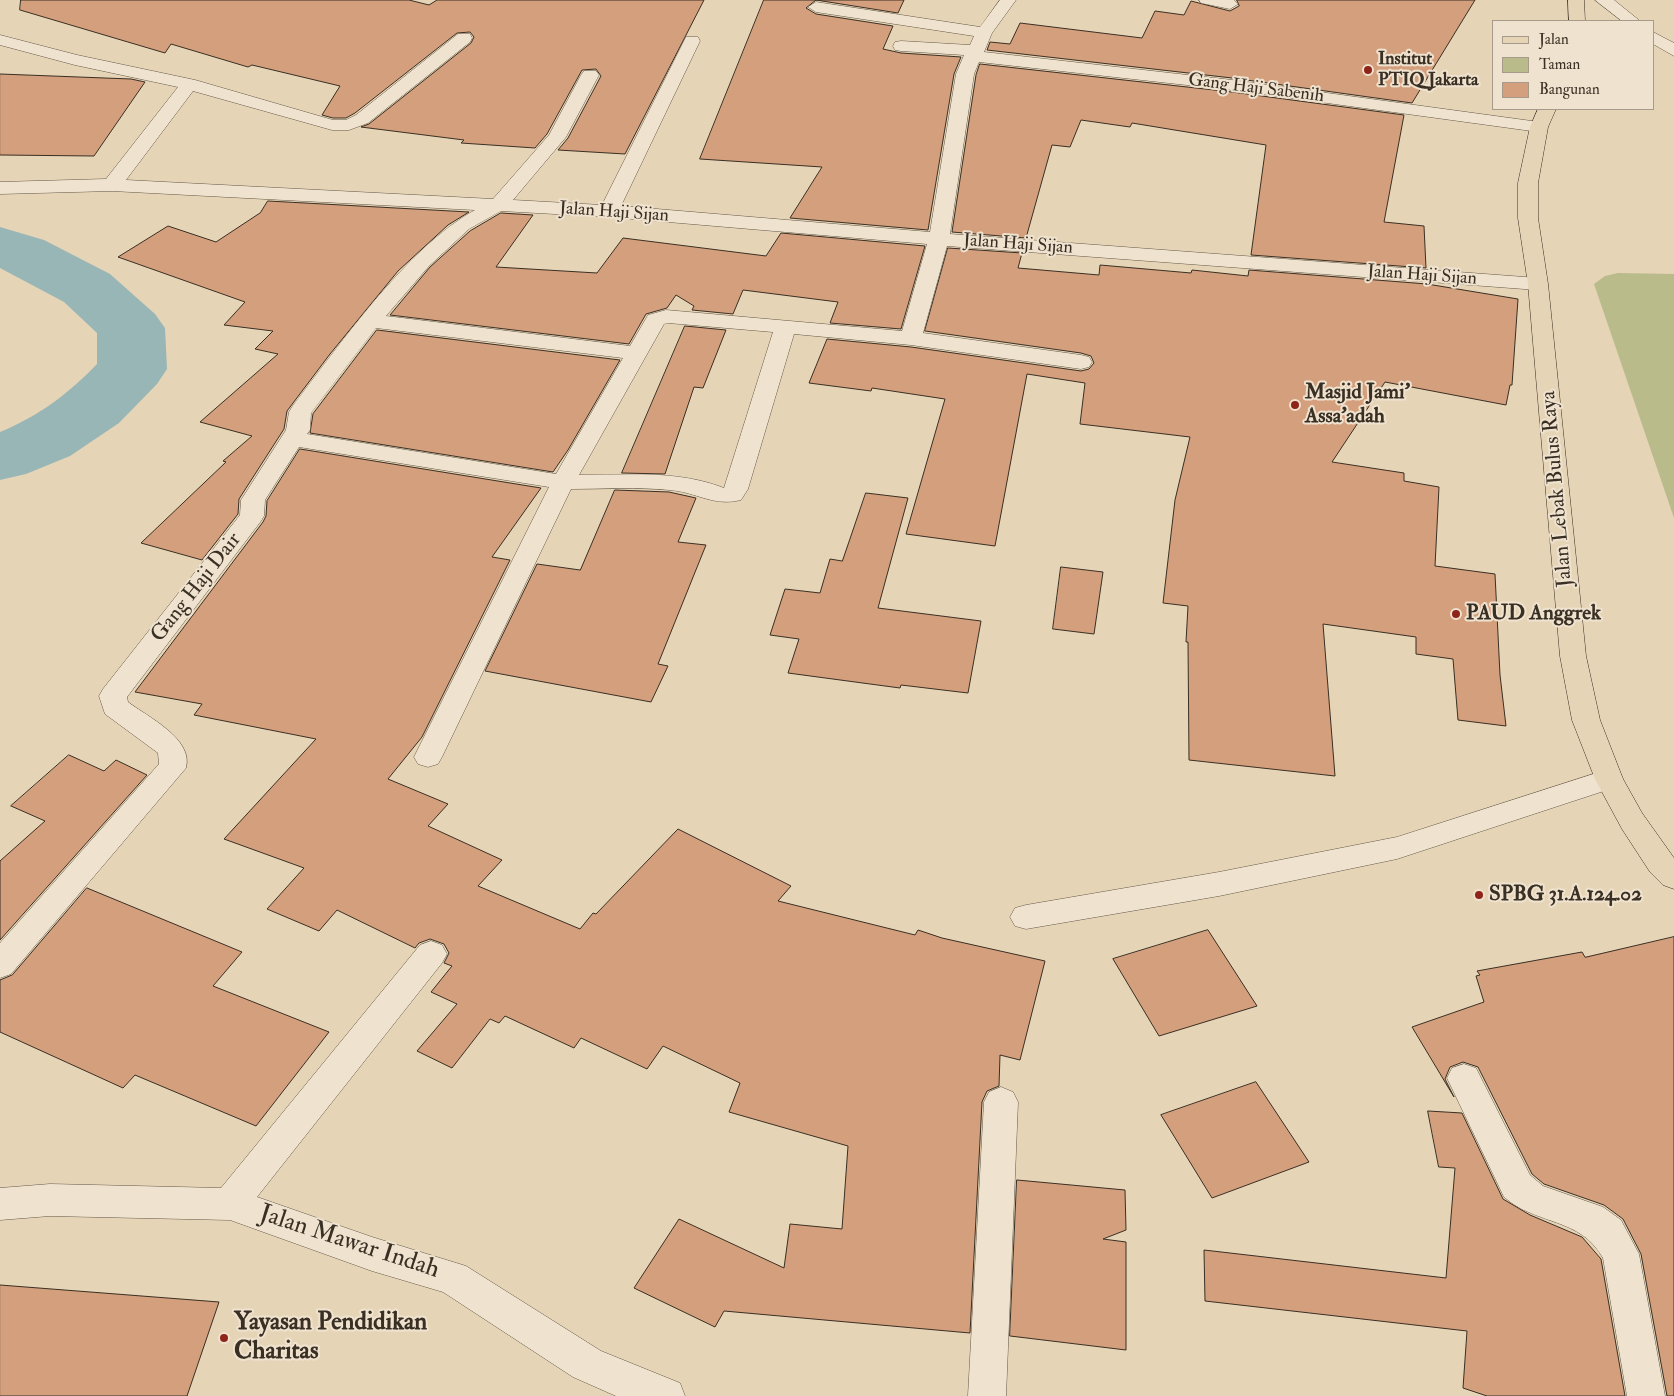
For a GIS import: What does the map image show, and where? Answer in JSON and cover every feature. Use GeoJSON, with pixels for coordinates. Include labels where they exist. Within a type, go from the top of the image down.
{"type":"FeatureCollection","features":[{"type":"Feature","properties":{"kind":"main road"},"geometry":{"type":"LineString","coordinates":[[1576,0],[1577,20]]}},
{"type":"Feature","properties":{"kind":"main road","name":"Jalan Lebak Bulus Raya"},"geometry":{"type":"LineString","coordinates":[[1543,118],[1527,198],[1538,284],[1573,656],[1586,720],[1609,779],[1632,821],[1662,864],[1674,877]]}},
{"type":"Feature","properties":{"kind":"street"},"geometry":{"type":"LineString","coordinates":[[911,338],[939,239],[954,132],[965,74],[984,32],[1008,0]]}},
{"type":"Feature","properties":{"kind":"street"},"geometry":{"type":"LineString","coordinates":[[1208,0],[1230,4]]}},
{"type":"Feature","properties":{"kind":"street"},"geometry":{"type":"LineString","coordinates":[[1603,0],[1631,20]]}},
{"type":"Feature","properties":{"kind":"street"},"geometry":{"type":"LineString","coordinates":[[816,7],[984,32]]}},
{"type":"Feature","properties":{"kind":"street"},"geometry":{"type":"LineString","coordinates":[[0,40],[75,60],[189,84],[332,125],[349,125],[362,119],[464,38]]}},
{"type":"Feature","properties":{"kind":"street"},"geometry":{"type":"LineString","coordinates":[[1654,38],[1674,51]]}},
{"type":"Feature","properties":{"kind":"street"},"geometry":{"type":"LineString","coordinates":[[609,211],[692,41]]}},
{"type":"Feature","properties":{"kind":"street","name":"Gang Haji Sabenih"},"geometry":{"type":"LineString","coordinates":[[901,46],[974,53],[1222,84],[1543,118]]}},
{"type":"Feature","properties":{"kind":"street"},"geometry":{"type":"LineString","coordinates":[[9,60],[75,60]]}},
{"type":"Feature","properties":{"kind":"street"},"geometry":{"type":"LineString","coordinates":[[498,205],[557,137],[590,75]]}},
{"type":"Feature","properties":{"kind":"street"},"geometry":{"type":"LineString","coordinates":[[112,185],[189,84]]}},
{"type":"Feature","properties":{"kind":"street","name":"Jalan Haji Sijan"},"geometry":{"type":"LineString","coordinates":[[0,188],[112,185],[609,211],[939,239],[1538,284]]}},
{"type":"Feature","properties":{"kind":"street","name":"Gang Haji Dair"},"geometry":{"type":"LineString","coordinates":[[0,965],[172,768],[174,762],[171,748],[115,707],[113,696],[252,516],[253,500],[299,429],[300,412],[370,321],[441,242],[462,224],[498,205]]}},
{"type":"Feature","properties":{"kind":"street"},"geometry":{"type":"LineString","coordinates":[[428,757],[564,482],[635,353],[656,320],[666,316],[911,338],[1081,362]]}},
{"type":"Feature","properties":{"kind":"street"},"geometry":{"type":"LineString","coordinates":[[370,321],[635,353]]}},
{"type":"Feature","properties":{"kind":"street"},"geometry":{"type":"LineString","coordinates":[[293,439],[564,482],[667,482],[694,485],[722,496],[732,495],[736,488],[785,327]]}},
{"type":"Feature","properties":{"kind":"street"},"geometry":{"type":"LineString","coordinates":[[1026,917],[1219,884],[1397,848],[1516,812],[1609,779]]}},
{"type":"Feature","properties":{"kind":"street"},"geometry":{"type":"LineString","coordinates":[[230,1204],[431,954]]}},
{"type":"Feature","properties":{"kind":"street"},"geometry":{"type":"LineString","coordinates":[[1464,1078],[1517,1186],[1531,1198],[1590,1219],[1608,1232],[1621,1254],[1646,1396]]}},
{"type":"Feature","properties":{"kind":"street"},"geometry":{"type":"LineString","coordinates":[[987,1396],[1001,1102]]}},
{"type":"Feature","properties":{"kind":"street","name":"Jalan Mawar Indah"},"geometry":{"type":"LineString","coordinates":[[0,1204],[50,1200],[230,1204],[372,1254],[453,1278],[587,1364],[639,1387],[666,1396]]}},
{"type":"Feature","properties":{"kind":"green space"},"geometry":{"type":"Polygon","coordinates":[[[1618,273],[1674,274],[1674,518],[1594,284],[1605,276],[1618,273]]]}},
{"type":"Feature","properties":{"kind":"building"},"geometry":{"type":"Polygon","coordinates":[[[21,0],[409,0],[429,5],[437,0],[704,0],[625,154],[558,150],[568,138],[601,76],[596,69],[582,70],[547,134],[535,148],[461,143],[464,140],[361,127],[369,124],[471,43],[474,37],[470,32],[457,33],[355,113],[346,118],[333,118],[322,115],[340,86],[252,65],[248,67],[171,44],[165,53],[20,10],[21,0]]]}},
{"type":"Feature","properties":{"kind":"building"},"geometry":{"type":"Polygon","coordinates":[[[764,0],[816,0],[806,8],[816,14],[893,26],[883,49],[901,53],[961,57],[954,74],[928,230],[790,218],[822,167],[700,159],[764,0]]]}},
{"type":"Feature","properties":{"kind":"building"},"geometry":{"type":"Polygon","coordinates":[[[816,0],[904,0],[898,13],[816,0]]]}},
{"type":"Feature","properties":{"kind":"building"},"geometry":{"type":"Polygon","coordinates":[[[1237,0],[1475,0],[1412,103],[1232,78],[987,50],[990,42],[1010,44],[1020,23],[1142,38],[1155,11],[1184,15],[1191,1],[1230,11],[1239,6],[1237,0]]]}},
{"type":"Feature","properties":{"kind":"building"},"geometry":{"type":"Polygon","coordinates":[[[980,64],[1232,92],[1404,115],[1384,222],[1424,226],[1426,268],[1251,255],[1266,145],[1132,123],[1130,127],[1081,120],[1070,147],[1052,145],[1026,238],[952,232],[976,75],[980,64]]]}},
{"type":"Feature","properties":{"kind":"building"},"geometry":{"type":"Polygon","coordinates":[[[0,74],[131,79],[145,82],[94,156],[0,155],[0,74]]]}},
{"type":"Feature","properties":{"kind":"building"},"geometry":{"type":"Polygon","coordinates":[[[268,201],[469,212],[448,225],[398,271],[330,354],[287,411],[284,429],[239,499],[238,514],[202,560],[141,543],[226,462],[223,461],[252,436],[200,422],[278,354],[255,349],[273,331],[224,325],[245,302],[118,257],[168,226],[216,242],[260,213],[268,201]]]}},
{"type":"Feature","properties":{"kind":"building"},"geometry":{"type":"Polygon","coordinates":[[[501,213],[533,215],[496,267],[597,273],[623,238],[766,256],[781,233],[925,246],[901,329],[830,323],[838,302],[743,290],[733,314],[692,310],[694,306],[676,295],[667,308],[646,314],[629,344],[390,315],[430,267],[470,231],[501,213]]]}},
{"type":"Feature","properties":{"kind":"building"},"geometry":{"type":"Polygon","coordinates":[[[948,248],[1022,253],[1018,268],[1099,275],[1100,265],[1191,273],[1192,270],[1248,276],[1249,270],[1427,284],[1518,299],[1512,385],[1510,385],[1506,405],[1385,382],[1332,462],[1404,473],[1404,481],[1439,487],[1435,566],[1495,574],[1500,675],[1506,726],[1458,720],[1453,659],[1416,654],[1416,637],[1323,624],[1335,776],[1189,760],[1188,642],[1186,642],[1188,606],[1163,603],[1175,500],[1190,437],[1080,424],[1085,383],[1027,374],[995,546],[906,534],[945,399],[872,388],[871,391],[809,383],[827,339],[911,347],[1081,371],[1089,369],[1094,363],[1091,356],[1081,353],[925,331],[948,248]]]}},
{"type":"Feature","properties":{"kind":"building"},"geometry":{"type":"Polygon","coordinates":[[[685,326],[726,330],[703,388],[694,387],[665,474],[622,473],[685,326]]]}},
{"type":"Feature","properties":{"kind":"building"},"geometry":{"type":"Polygon","coordinates":[[[377,330],[620,360],[568,450],[553,472],[310,433],[313,414],[377,330]]]}},
{"type":"Feature","properties":{"kind":"building"},"geometry":{"type":"Polygon","coordinates":[[[300,449],[541,488],[492,557],[510,560],[422,737],[388,779],[448,804],[428,826],[502,860],[478,886],[580,929],[593,913],[596,914],[678,829],[791,886],[778,901],[915,935],[918,930],[942,938],[1045,961],[1020,1060],[1000,1055],[999,1086],[987,1091],[982,1102],[970,1333],[724,1311],[715,1327],[634,1288],[679,1219],[784,1268],[790,1224],[842,1229],[848,1146],[729,1112],[740,1083],[663,1046],[647,1069],[581,1038],[574,1048],[505,1016],[499,1023],[490,1019],[452,1068],[417,1051],[457,1004],[431,992],[452,966],[444,963],[449,953],[444,944],[430,939],[419,943],[415,948],[337,910],[319,931],[267,909],[304,868],[224,839],[316,739],[194,715],[202,704],[135,692],[263,522],[266,516],[267,501],[300,449]]]}},
{"type":"Feature","properties":{"kind":"building"},"geometry":{"type":"Polygon","coordinates":[[[615,490],[669,492],[696,498],[678,542],[706,545],[658,664],[668,666],[651,702],[485,671],[537,564],[580,570],[615,490]]]}},
{"type":"Feature","properties":{"kind":"building"},"geometry":{"type":"Polygon","coordinates":[[[866,493],[908,498],[878,608],[981,621],[968,693],[901,685],[900,688],[788,673],[799,639],[770,635],[785,589],[820,593],[830,559],[842,561],[866,493]]]}},
{"type":"Feature","properties":{"kind":"building"},"geometry":{"type":"Polygon","coordinates":[[[1061,567],[1103,572],[1094,634],[1053,629],[1061,567]]]}},
{"type":"Feature","properties":{"kind":"building"},"geometry":{"type":"Polygon","coordinates":[[[69,755],[104,771],[116,760],[147,775],[0,940],[0,861],[45,821],[11,806],[69,755]]]}},
{"type":"Feature","properties":{"kind":"building"},"geometry":{"type":"Polygon","coordinates":[[[87,888],[242,952],[213,986],[329,1032],[256,1126],[135,1075],[123,1088],[0,1032],[0,980],[12,975],[87,888]]]}},
{"type":"Feature","properties":{"kind":"building"},"geometry":{"type":"Polygon","coordinates":[[[1208,930],[1257,1006],[1159,1036],[1113,959],[1208,930]]]}},
{"type":"Feature","properties":{"kind":"building"},"geometry":{"type":"Polygon","coordinates":[[[1674,937],[1674,1396],[1667,1396],[1641,1254],[1623,1219],[1604,1205],[1544,1184],[1532,1174],[1478,1067],[1463,1062],[1450,1067],[1445,1079],[1454,1097],[1412,1027],[1484,1002],[1476,976],[1480,975],[1477,971],[1582,952],[1585,957],[1674,937]]]}},
{"type":"Feature","properties":{"kind":"building"},"geometry":{"type":"Polygon","coordinates":[[[1256,1082],[1309,1162],[1212,1198],[1161,1115],[1256,1082]]]}},
{"type":"Feature","properties":{"kind":"building"},"geometry":{"type":"Polygon","coordinates":[[[1428,1111],[1462,1113],[1503,1199],[1530,1215],[1582,1237],[1601,1259],[1625,1396],[1487,1396],[1463,1388],[1467,1331],[1205,1301],[1204,1250],[1446,1278],[1455,1168],[1439,1167],[1428,1111]]]}},
{"type":"Feature","properties":{"kind":"building"},"geometry":{"type":"Polygon","coordinates":[[[1017,1180],[1125,1190],[1126,1230],[1103,1239],[1126,1242],[1126,1350],[1010,1336],[1017,1180]]]}},
{"type":"Feature","properties":{"kind":"building"},"geometry":{"type":"Polygon","coordinates":[[[0,1285],[219,1302],[187,1396],[0,1396],[0,1285]]]}},
{"type":"Feature","properties":{"kind":"waterway"},"geometry":{"type":"LineString","coordinates":[[0,246],[21,254],[87,288],[131,328],[132,369],[94,408],[44,440],[0,458]]}},
{"type":"Feature","properties":{"kind":"place","name":"Institut PTIQ Jakarta"},"geometry":{"type":"Point","coordinates":[1368,70]}},
{"type":"Feature","properties":{"kind":"place","name":"Masjid Jami' Assa'adah"},"geometry":{"type":"Point","coordinates":[1295,405]}},
{"type":"Feature","properties":{"kind":"place","name":"PAUD Anggrek"},"geometry":{"type":"Point","coordinates":[1456,614]}},
{"type":"Feature","properties":{"kind":"place","name":"SPBG 31.A.124.02"},"geometry":{"type":"Point","coordinates":[1479,895]}},
{"type":"Feature","properties":{"kind":"place","name":"Yayasan Pendidikan Charitas"},"geometry":{"type":"Point","coordinates":[224,1338]}}]}
